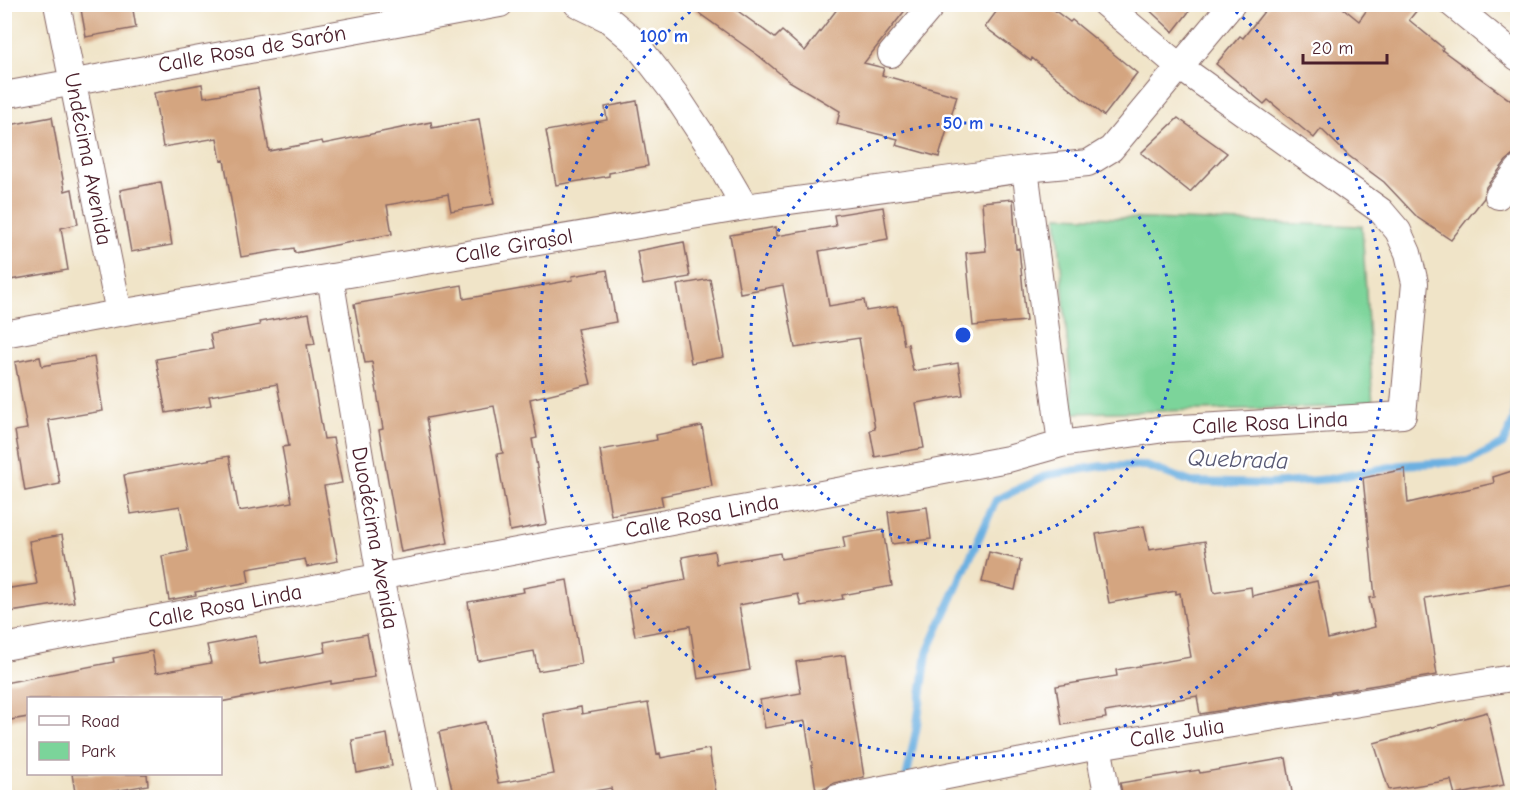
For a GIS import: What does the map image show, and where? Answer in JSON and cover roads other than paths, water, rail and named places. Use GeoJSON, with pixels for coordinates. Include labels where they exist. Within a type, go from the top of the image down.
{"type":"FeatureCollection","features":[{"type":"Feature","properties":{"kind":"street","name":"Undécima Avenida"},"geometry":{"type":"LineString","coordinates":[[57,4],[119,313]]}},
{"type":"Feature","properties":{"kind":"street","name":"Calle Rosa de Sarón"},"geometry":{"type":"LineString","coordinates":[[4,95],[500,4]]}},
{"type":"Feature","properties":{"kind":"street"},"geometry":{"type":"LineString","coordinates":[[577,4],[608,19],[634,41],[711,147],[745,207]]}},
{"type":"Feature","properties":{"kind":"street"},"geometry":{"type":"LineString","coordinates":[[891,54],[933,4]]}},
{"type":"Feature","properties":{"kind":"street"},"geometry":{"type":"LineString","coordinates":[[1105,4],[1180,67]]}},
{"type":"Feature","properties":{"kind":"street","name":"Calle Girasol"},"geometry":{"type":"LineString","coordinates":[[4,334],[745,207],[1025,169],[1088,163],[1111,149],[1232,4]]}},
{"type":"Feature","properties":{"kind":"street"},"geometry":{"type":"LineString","coordinates":[[1452,4],[1518,58]]}},
{"type":"Feature","properties":{"kind":"street","name":"Calle Rosa Linda"},"geometry":{"type":"LineString","coordinates":[[4,646],[1008,459],[1061,444],[1165,429],[1404,415],[1415,283],[1408,253],[1398,231],[1381,211],[1180,67]]}},
{"type":"Feature","properties":{"kind":"street"},"geometry":{"type":"LineString","coordinates":[[1025,169],[1061,444]]}},
{"type":"Feature","properties":{"kind":"street"},"geometry":{"type":"LineString","coordinates":[[1498,196],[1518,170]]}},
{"type":"Feature","properties":{"kind":"street","name":"Duodécima Avenida"},"geometry":{"type":"LineString","coordinates":[[330,277],[380,577],[426,798]]}},
{"type":"Feature","properties":{"kind":"street","name":"Calle Julia"},"geometry":{"type":"LineString","coordinates":[[837,798],[1098,746],[1518,677]]}},
{"type":"Feature","properties":{"kind":"street"},"geometry":{"type":"LineString","coordinates":[[1098,746],[1108,798]]}},
{"type":"Feature","properties":{"kind":"waterway","name":"Quebrada"},"geometry":{"type":"LineString","coordinates":[[906,779],[916,731],[927,653],[996,500],[1047,475],[1102,466],[1146,466],[1191,482],[1270,484],[1329,479],[1401,465],[1470,461],[1503,444],[1514,420],[1518,333]]}}]}
